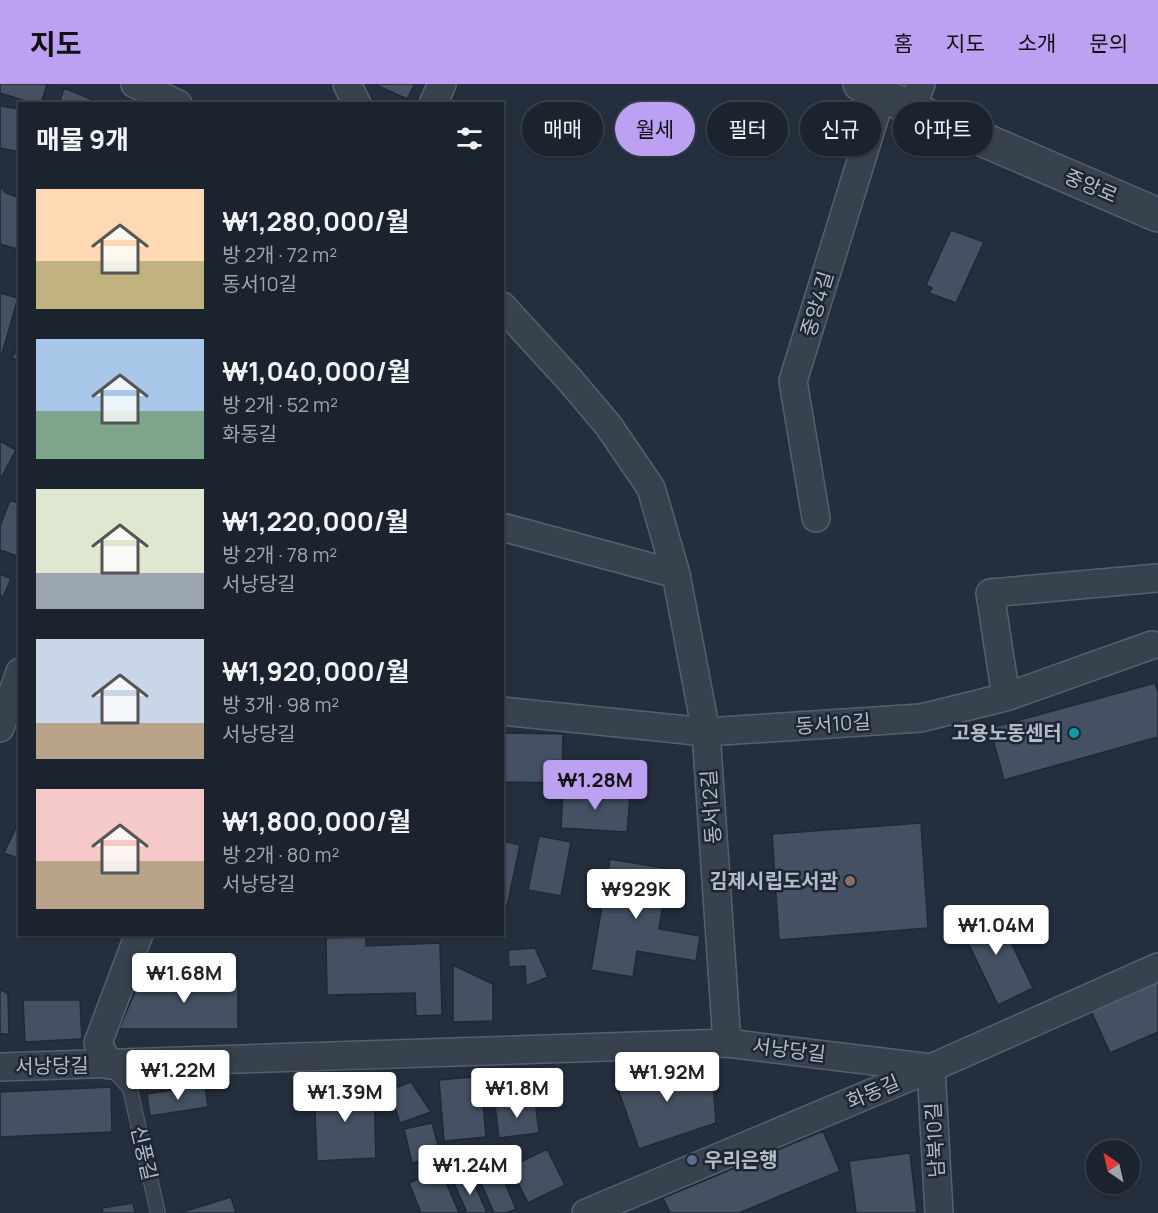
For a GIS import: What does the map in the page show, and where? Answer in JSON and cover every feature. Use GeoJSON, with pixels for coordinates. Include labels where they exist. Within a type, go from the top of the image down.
{"type":"FeatureCollection","features":[{"type":"Feature","properties":{"kind":"street"},"geometry":{"type":"LineString","coordinates":[[135,84],[174,102]]}},
{"type":"Feature","properties":{"kind":"street"},"geometry":{"type":"LineString","coordinates":[[346,84],[356,102]]}},
{"type":"Feature","properties":{"kind":"street"},"geometry":{"type":"LineString","coordinates":[[434,102],[442,84]]}},
{"type":"Feature","properties":{"kind":"street","name":"중앙로"},"geometry":{"type":"LineString","coordinates":[[871,89],[916,96],[1158,215]]}},
{"type":"Feature","properties":{"kind":"street","name":"중앙4길"},"geometry":{"type":"LineString","coordinates":[[816,518],[793,381],[871,89]]}},
{"type":"Feature","properties":{"kind":"street","name":"동서12길"},"geometry":{"type":"LineString","coordinates":[[504,308],[570,379],[608,425],[651,488],[676,574],[706,732],[727,1043]]}},
{"type":"Feature","properties":{"kind":"street"},"geometry":{"type":"LineString","coordinates":[[504,528],[676,574]]}},
{"type":"Feature","properties":{"kind":"street"},"geometry":{"type":"LineString","coordinates":[[1006,697],[990,593],[1158,578]]}},
{"type":"Feature","properties":{"kind":"street","name":"동서10길"},"geometry":{"type":"LineString","coordinates":[[504,711],[706,732],[921,718],[1006,697],[1152,645]]}},
{"type":"Feature","properties":{"kind":"street"},"geometry":{"type":"LineString","coordinates":[[0,660],[18,660]]}},
{"type":"Feature","properties":{"kind":"street"},"geometry":{"type":"LineString","coordinates":[[0,728],[18,678]]}},
{"type":"Feature","properties":{"kind":"street"},"geometry":{"type":"LineString","coordinates":[[109,1065],[98,1043],[138,936]]}},
{"type":"Feature","properties":{"kind":"street","name":"화동길"},"geometry":{"type":"LineString","coordinates":[[586,1213],[931,1068],[1158,967]]}},
{"type":"Feature","properties":{"kind":"street","name":"서낭당길"},"geometry":{"type":"LineString","coordinates":[[0,1067],[727,1043],[931,1068]]}},
{"type":"Feature","properties":{"kind":"street","name":"남북10길"},"geometry":{"type":"LineString","coordinates":[[931,1068],[939,1213]]}},
{"type":"Feature","properties":{"kind":"lane","name":"신풍길"},"geometry":{"type":"LineString","coordinates":[[109,1065],[130,1089],[158,1213]]}},
{"type":"Feature","properties":{"kind":"building"},"geometry":{"type":"Polygon","coordinates":[[[0,84],[47,84],[42,102],[29,102],[0,93],[0,84]]]}},
{"type":"Feature","properties":{"kind":"building"},"geometry":{"type":"Polygon","coordinates":[[[374,84],[415,84],[407,99],[374,84]]]}},
{"type":"Feature","properties":{"kind":"building"},"geometry":{"type":"Polygon","coordinates":[[[64,88],[98,102],[60,102],[64,88]]]}},
{"type":"Feature","properties":{"kind":"building"},"geometry":{"type":"Polygon","coordinates":[[[0,106],[18,109],[18,152],[0,148],[0,106]]]}},
{"type":"Feature","properties":{"kind":"building"},"geometry":{"type":"Polygon","coordinates":[[[0,187],[6,193],[18,197],[18,249],[0,244],[0,187]]]}},
{"type":"Feature","properties":{"kind":"building"},"geometry":{"type":"Polygon","coordinates":[[[951,230],[984,242],[956,303],[929,293],[932,288],[926,285],[951,230]]]}},
{"type":"Feature","properties":{"kind":"building"},"geometry":{"type":"Polygon","coordinates":[[[0,293],[18,298],[2,354],[0,354],[0,293]]]}},
{"type":"Feature","properties":{"kind":"building"},"geometry":{"type":"Polygon","coordinates":[[[18,348],[18,361],[12,358],[18,348]]]}},
{"type":"Feature","properties":{"kind":"building"},"geometry":{"type":"Polygon","coordinates":[[[0,441],[16,450],[1,478],[0,477],[0,441]]]}},
{"type":"Feature","properties":{"kind":"building"},"geometry":{"type":"Polygon","coordinates":[[[10,500],[18,503],[18,556],[0,550],[0,526],[10,500]]]}},
{"type":"Feature","properties":{"kind":"building"},"geometry":{"type":"Polygon","coordinates":[[[0,574],[11,579],[3,597],[0,595],[0,574]]]}},
{"type":"Feature","properties":{"kind":"building","name":"고용노동센터"},"geometry":{"type":"Polygon","coordinates":[[[1155,683],[1158,692],[1158,737],[1004,780],[990,728],[1155,683]]]}},
{"type":"Feature","properties":{"kind":"building"},"geometry":{"type":"Polygon","coordinates":[[[504,733],[563,734],[562,783],[504,782],[504,733]]]}},
{"type":"Feature","properties":{"kind":"building"},"geometry":{"type":"Polygon","coordinates":[[[563,791],[630,795],[627,832],[561,828],[563,791]]]}},
{"type":"Feature","properties":{"kind":"building"},"geometry":{"type":"Polygon","coordinates":[[[18,823],[18,858],[4,853],[18,823]]]}},
{"type":"Feature","properties":{"kind":"building","name":"김제시립도서관"},"geometry":{"type":"Polygon","coordinates":[[[921,823],[928,928],[779,940],[772,834],[921,823]]]}},
{"type":"Feature","properties":{"kind":"building"},"geometry":{"type":"Polygon","coordinates":[[[539,836],[571,842],[561,896],[528,890],[539,836]]]}},
{"type":"Feature","properties":{"kind":"building"},"geometry":{"type":"Polygon","coordinates":[[[504,841],[520,845],[504,921],[504,841]]]}},
{"type":"Feature","properties":{"kind":"building"},"geometry":{"type":"Polygon","coordinates":[[[610,859],[669,869],[659,929],[700,936],[696,961],[637,951],[633,977],[591,970],[610,859]]]}},
{"type":"Feature","properties":{"kind":"building"},"geometry":{"type":"Polygon","coordinates":[[[994,907],[1033,988],[998,1005],[959,924],[994,907]]]}},
{"type":"Feature","properties":{"kind":"building"},"geometry":{"type":"Polygon","coordinates":[[[366,937],[366,946],[440,943],[442,1015],[416,1016],[415,993],[327,995],[326,938],[366,937]]]}},
{"type":"Feature","properties":{"kind":"building"},"geometry":{"type":"Polygon","coordinates":[[[535,948],[548,977],[526,986],[525,966],[509,967],[508,950],[535,948]]]}},
{"type":"Feature","properties":{"kind":"building"},"geometry":{"type":"Polygon","coordinates":[[[453,965],[493,984],[493,1021],[453,1022],[453,965]]]}},
{"type":"Feature","properties":{"kind":"building"},"geometry":{"type":"Polygon","coordinates":[[[141,978],[238,978],[238,1029],[119,1029],[141,978]]]}},
{"type":"Feature","properties":{"kind":"building"},"geometry":{"type":"Polygon","coordinates":[[[1158,982],[1158,1032],[1110,1053],[1090,1009],[1158,982]]]}},
{"type":"Feature","properties":{"kind":"building"},"geometry":{"type":"Polygon","coordinates":[[[0,989],[8,994],[9,1034],[0,1034],[0,989]]]}},
{"type":"Feature","properties":{"kind":"building"},"geometry":{"type":"Polygon","coordinates":[[[23,1000],[80,1000],[82,1039],[25,1042],[23,1000]]]}},
{"type":"Feature","properties":{"kind":"building"},"geometry":{"type":"Polygon","coordinates":[[[712,1067],[716,1123],[639,1149],[613,1075],[712,1067]]]}},
{"type":"Feature","properties":{"kind":"building"},"geometry":{"type":"Polygon","coordinates":[[[481,1076],[486,1137],[444,1141],[439,1080],[481,1076]]]}},
{"type":"Feature","properties":{"kind":"building"},"geometry":{"type":"Polygon","coordinates":[[[411,1082],[431,1112],[400,1123],[389,1090],[411,1082]]]}},
{"type":"Feature","properties":{"kind":"building"},"geometry":{"type":"Polygon","coordinates":[[[205,1085],[208,1107],[150,1116],[147,1094],[205,1085]]]}},
{"type":"Feature","properties":{"kind":"building"},"geometry":{"type":"Polygon","coordinates":[[[374,1086],[376,1158],[317,1161],[314,1088],[374,1086]]]}},
{"type":"Feature","properties":{"kind":"building"},"geometry":{"type":"Polygon","coordinates":[[[111,1087],[112,1132],[0,1137],[0,1092],[111,1087]]]}},
{"type":"Feature","properties":{"kind":"building"},"geometry":{"type":"Polygon","coordinates":[[[535,1100],[539,1133],[499,1138],[495,1105],[535,1100]]]}},
{"type":"Feature","properties":{"kind":"building"},"geometry":{"type":"Polygon","coordinates":[[[432,1123],[441,1156],[412,1163],[404,1129],[432,1123]]]}},
{"type":"Feature","properties":{"kind":"building"},"geometry":{"type":"Polygon","coordinates":[[[823,1131],[840,1171],[739,1213],[670,1213],[663,1198],[823,1131]]]}},
{"type":"Feature","properties":{"kind":"building"},"geometry":{"type":"Polygon","coordinates":[[[547,1149],[565,1185],[528,1203],[510,1167],[547,1149]]]}},
{"type":"Feature","properties":{"kind":"building"},"geometry":{"type":"Polygon","coordinates":[[[910,1153],[917,1213],[856,1213],[849,1161],[910,1153]]]}},
{"type":"Feature","properties":{"kind":"building"},"geometry":{"type":"Polygon","coordinates":[[[499,1169],[516,1209],[506,1213],[494,1213],[479,1178],[499,1169]]]}},
{"type":"Feature","properties":{"kind":"building"},"geometry":{"type":"Polygon","coordinates":[[[441,1170],[459,1213],[421,1213],[409,1183],[441,1170]]]}},
{"type":"Feature","properties":{"kind":"building"},"geometry":{"type":"Polygon","coordinates":[[[471,1176],[487,1213],[467,1213],[454,1183],[471,1176]]]}},
{"type":"Feature","properties":{"kind":"building"},"geometry":{"type":"Polygon","coordinates":[[[231,1197],[236,1213],[179,1213],[231,1197]]]}},
{"type":"Feature","properties":{"kind":"building"},"geometry":{"type":"Polygon","coordinates":[[[133,1203],[135,1213],[103,1213],[102,1208],[133,1203]]]}},
{"type":"Feature","properties":{"kind":"place","name":"고용노동센터"},"geometry":{"type":"Point","coordinates":[1074,733]}},
{"type":"Feature","properties":{"kind":"place","name":"김제시립도서관"},"geometry":{"type":"Point","coordinates":[850,881]}},
{"type":"Feature","properties":{"kind":"place","name":"우리은행"},"geometry":{"type":"Point","coordinates":[692,1160]}}]}
